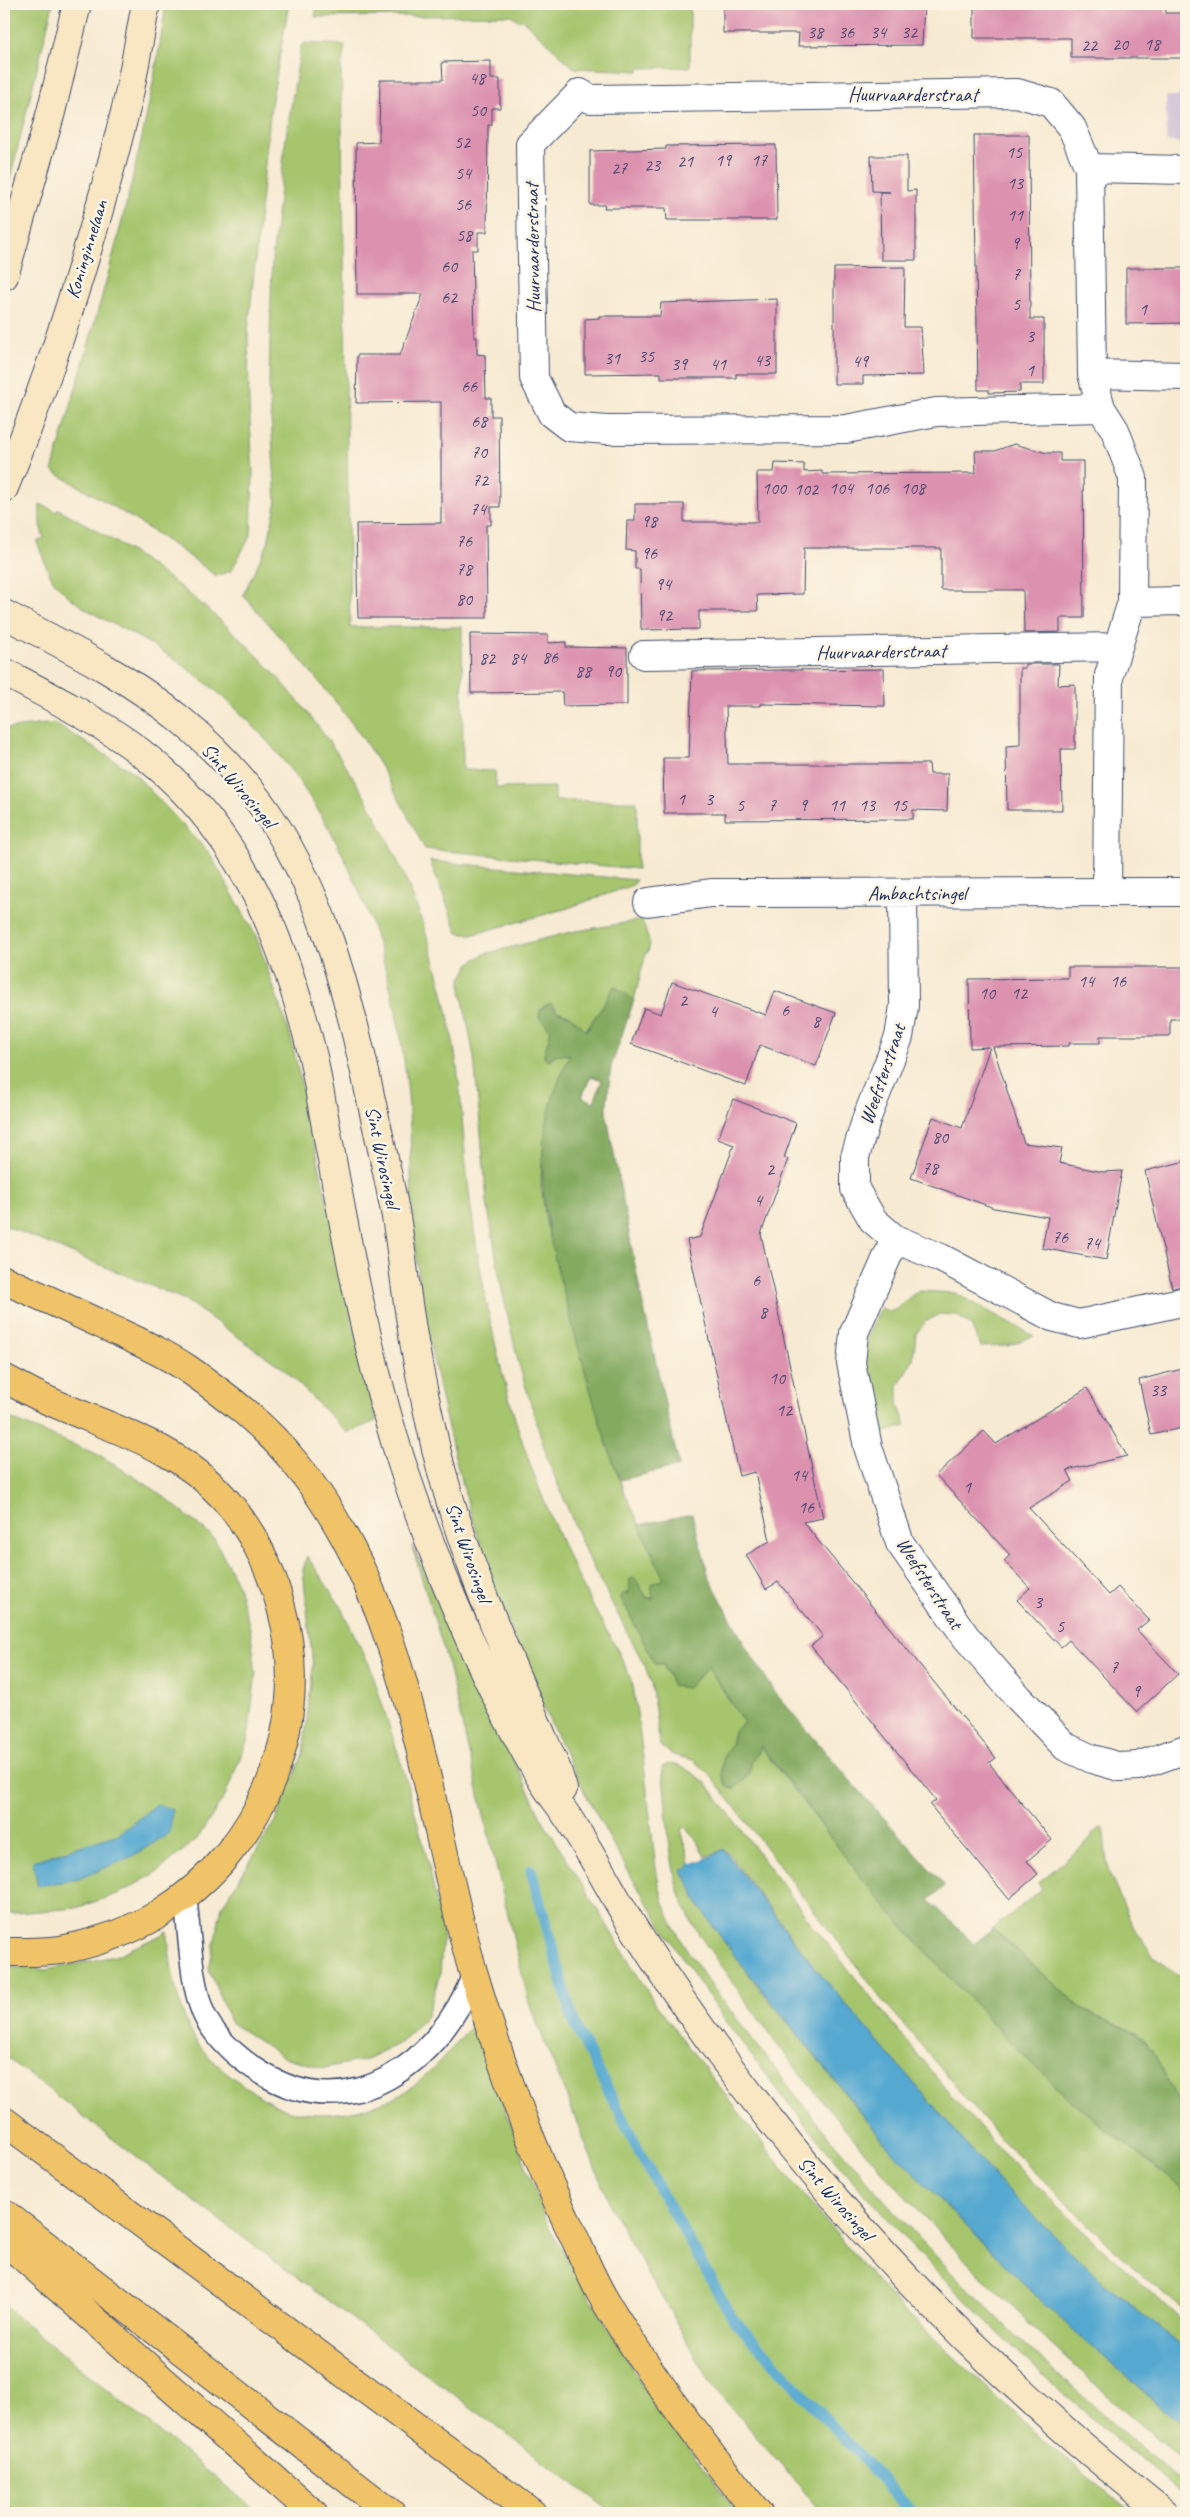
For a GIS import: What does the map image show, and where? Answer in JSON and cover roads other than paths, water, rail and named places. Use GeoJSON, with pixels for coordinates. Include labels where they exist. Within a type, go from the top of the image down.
{"type":"FeatureCollection","features":[{"type":"Feature","properties":{"kind":"highway"},"geometry":{"type":"LineString","coordinates":[[4,1280],[157,1350],[186,1367],[252,1417],[276,1441],[297,1464],[330,1512],[366,1578],[395,1656],[474,1974],[519,2112],[561,2212],[605,2302],[699,2441],[758,2513]]}},
{"type":"Feature","properties":{"kind":"highway"},"geometry":{"type":"LineString","coordinates":[[4,1378],[53,1403],[156,1445],[184,1462],[223,1497],[239,1516],[270,1572],[286,1625],[291,1656],[289,1713],[278,1763],[261,1805],[239,1841],[186,1896],[158,1915],[103,1939],[64,1949],[4,1952]]}},
{"type":"Feature","properties":{"kind":"highway"},"geometry":{"type":"LineString","coordinates":[[4,2121],[532,2513]]}},
{"type":"Feature","properties":{"kind":"highway"},"geometry":{"type":"LineString","coordinates":[[4,2213],[391,2513]]}},
{"type":"Feature","properties":{"kind":"highway"},"geometry":{"type":"LineString","coordinates":[[4,2240],[313,2513]]}},
{"type":"Feature","properties":{"kind":"main road"},"geometry":{"type":"LineString","coordinates":[[4,276],[52,112],[77,4]]}},
{"type":"Feature","properties":{"kind":"main road","name":"Koninginnelaan"},"geometry":{"type":"LineString","coordinates":[[4,488],[46,375],[97,215],[126,107],[146,4]]}},
{"type":"Feature","properties":{"kind":"main road","name":"Sint Wirosingel"},"geometry":{"type":"LineString","coordinates":[[4,614],[107,669],[152,698],[184,722],[261,804],[294,860],[329,940],[359,1046],[396,1216],[411,1326],[437,1451],[456,1517],[496,1630],[557,1770],[574,1826]]}},
{"type":"Feature","properties":{"kind":"main road","name":"Sint Wirosingel"},"geometry":{"type":"LineString","coordinates":[[4,672],[97,722],[161,769],[215,827],[253,885],[278,941],[304,1019],[314,1061],[362,1317],[382,1397],[405,1471],[449,1590],[494,1689],[540,1778],[574,1826],[628,1918],[718,2052],[802,2160],[878,2247],[942,2315],[1050,2418],[1164,2513]]}},
{"type":"Feature","properties":{"kind":"street","name":"Huurvaarderstraat"},"geometry":{"type":"LineString","coordinates":[[1101,408],[936,412],[846,429],[607,430],[569,427],[552,414],[534,378],[530,144],[580,92],[590,99],[1017,94],[1051,103],[1072,128],[1089,168],[1092,374],[1101,408],[1115,430],[1133,478],[1132,602],[1109,675],[1107,892]]}},
{"type":"Feature","properties":{"kind":"street"},"geometry":{"type":"LineString","coordinates":[[1089,168],[1186,170]]}},
{"type":"Feature","properties":{"kind":"street"},"geometry":{"type":"LineString","coordinates":[[1092,374],[1186,376]]}},
{"type":"Feature","properties":{"kind":"street"},"geometry":{"type":"LineString","coordinates":[[1132,602],[1186,601]]}},
{"type":"Feature","properties":{"kind":"street","name":"Huurvaarderstraat"},"geometry":{"type":"LineString","coordinates":[[644,655],[1118,647]]}},
{"type":"Feature","properties":{"kind":"street","name":"Ambachtsingel"},"geometry":{"type":"LineString","coordinates":[[648,902],[711,893],[1186,892]]}},
{"type":"Feature","properties":{"kind":"street","name":"Weefsterstraat"},"geometry":{"type":"LineString","coordinates":[[903,894],[904,1006],[898,1037],[867,1117],[855,1157],[855,1189],[873,1220],[895,1239],[941,1258],[1052,1317],[1079,1324],[1186,1301]]}},
{"type":"Feature","properties":{"kind":"street","name":"Weefsterstraat"},"geometry":{"type":"LineString","coordinates":[[895,1239],[854,1333],[850,1363],[868,1447],[900,1543],[966,1637],[1019,1698],[1066,1747],[1092,1759],[1120,1767],[1138,1766],[1186,1749]]}},
{"type":"Feature","properties":{"kind":"lane"},"geometry":{"type":"LineString","coordinates":[[186,1896],[197,1993],[208,2021],[223,2042],[242,2061],[276,2082],[308,2093],[335,2093],[359,2090],[389,2077],[411,2063],[430,2046],[445,2028],[466,1995],[474,1974]]}},
{"type":"Feature","properties":{"kind":"water"},"geometry":{"type":"Polygon","coordinates":[[[157,1804],[172,1810],[170,1833],[131,1857],[79,1879],[38,1886],[33,1861],[119,1834],[157,1804]]]}},
{"type":"Feature","properties":{"kind":"water"},"geometry":{"type":"Polygon","coordinates":[[[723,1849],[820,1974],[999,2182],[1093,2273],[1186,2350],[1186,2426],[1159,2405],[1045,2305],[891,2150],[727,1946],[700,1907],[681,1868],[687,1869],[690,1864],[707,1858],[723,1849]]]}},
{"type":"Feature","properties":{"kind":"waterway"},"geometry":{"type":"LineString","coordinates":[[531,1870],[573,2021],[644,2161],[733,2319],[913,2513]]}}]}
